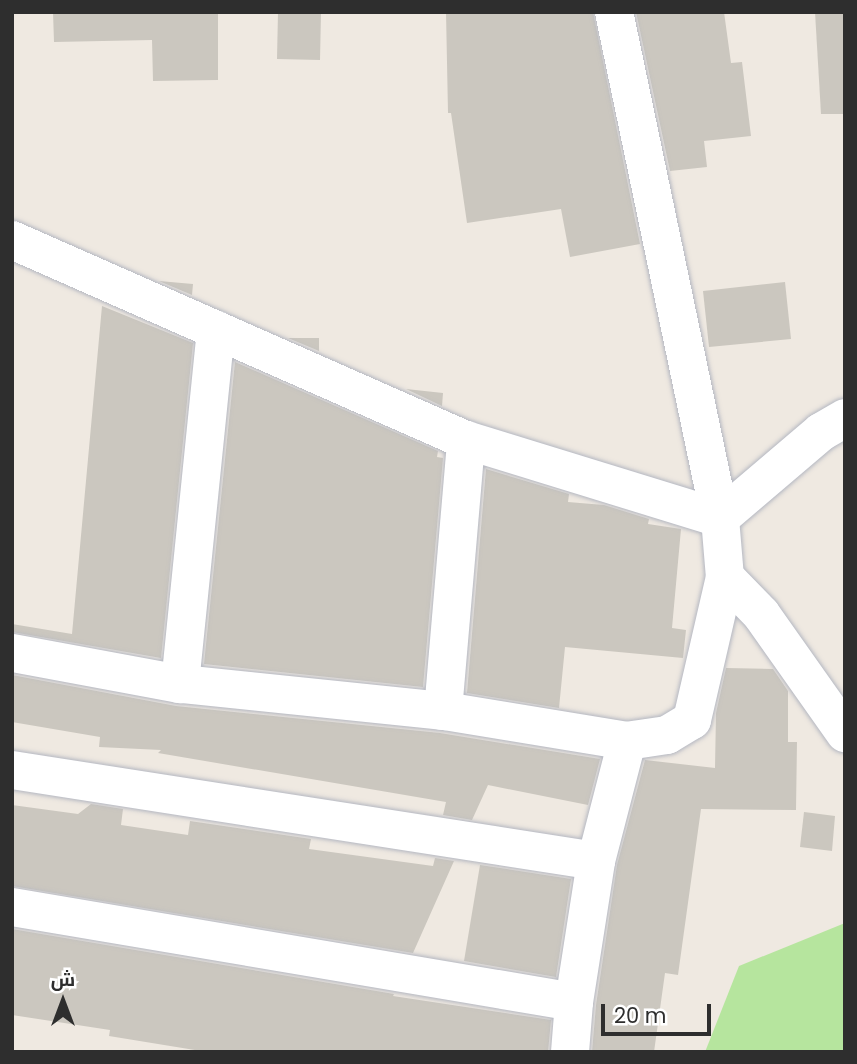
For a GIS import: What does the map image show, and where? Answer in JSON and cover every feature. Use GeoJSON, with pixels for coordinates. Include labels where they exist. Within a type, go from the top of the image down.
{"type":"FeatureCollection","features":[{"type":"Feature","properties":{"kind":"street"},"geometry":{"type":"LineString","coordinates":[[12,653],[180,684],[443,711],[626,741],[667,735],[692,720],[724,577],[720,518],[614,12]]}},
{"type":"Feature","properties":{"kind":"street"},"geometry":{"type":"LineString","coordinates":[[12,240],[466,440],[720,518]]}},
{"type":"Feature","properties":{"kind":"street"},"geometry":{"type":"LineString","coordinates":[[180,684],[216,330]]}},
{"type":"Feature","properties":{"kind":"street"},"geometry":{"type":"LineString","coordinates":[[720,518],[821,432],[845,418]]}},
{"type":"Feature","properties":{"kind":"street"},"geometry":{"type":"LineString","coordinates":[[443,711],[466,440]]}},
{"type":"Feature","properties":{"kind":"street"},"geometry":{"type":"LineString","coordinates":[[724,577],[761,614],[845,733]]}},
{"type":"Feature","properties":{"kind":"street"},"geometry":{"type":"LineString","coordinates":[[570,1052],[574,1002],[596,861],[626,741]]}},
{"type":"Feature","properties":{"kind":"street"},"geometry":{"type":"LineString","coordinates":[[12,770],[596,861]]}},
{"type":"Feature","properties":{"kind":"street"},"geometry":{"type":"LineString","coordinates":[[12,907],[574,1002]]}},
{"type":"Feature","properties":{"kind":"green space"},"geometry":{"type":"Polygon","coordinates":[[[845,923],[845,1052],[705,1052],[739,966],[845,923]]]}},
{"type":"Feature","properties":{"kind":"building"},"geometry":{"type":"Polygon","coordinates":[[[53,12],[218,12],[218,80],[153,81],[152,40],[54,42],[53,12]]]}},
{"type":"Feature","properties":{"kind":"building"},"geometry":{"type":"Polygon","coordinates":[[[278,12],[321,12],[320,60],[277,59],[278,12]]]}},
{"type":"Feature","properties":{"kind":"building"},"geometry":{"type":"Polygon","coordinates":[[[446,12],[593,12],[640,244],[570,257],[561,209],[467,223],[451,113],[448,113],[446,12]]]}},
{"type":"Feature","properties":{"kind":"building"},"geometry":{"type":"Polygon","coordinates":[[[636,12],[724,12],[731,63],[742,62],[751,136],[704,141],[707,167],[670,171],[636,12]]]}},
{"type":"Feature","properties":{"kind":"building"},"geometry":{"type":"Polygon","coordinates":[[[815,12],[845,12],[845,114],[821,114],[815,12]]]}},
{"type":"Feature","properties":{"kind":"building"},"geometry":{"type":"Polygon","coordinates":[[[159,281],[193,284],[192,295],[159,281]]]}},
{"type":"Feature","properties":{"kind":"building"},"geometry":{"type":"Polygon","coordinates":[[[785,282],[791,339],[709,347],[703,291],[785,282]]]}},
{"type":"Feature","properties":{"kind":"building"},"geometry":{"type":"Polygon","coordinates":[[[102,306],[193,343],[161,658],[12,632],[12,624],[72,634],[102,306]]]}},
{"type":"Feature","properties":{"kind":"building"},"geometry":{"type":"Polygon","coordinates":[[[288,338],[319,338],[319,351],[288,338]]]}},
{"type":"Feature","properties":{"kind":"building"},"geometry":{"type":"Polygon","coordinates":[[[235,362],[438,451],[437,457],[443,458],[423,687],[204,664],[235,362]]]}},
{"type":"Feature","properties":{"kind":"building"},"geometry":{"type":"Polygon","coordinates":[[[406,389],[443,393],[442,406],[406,389]]]}},
{"type":"Feature","properties":{"kind":"building"},"geometry":{"type":"Polygon","coordinates":[[[486,469],[569,494],[568,502],[604,505],[649,519],[648,524],[681,529],[672,628],[686,630],[683,658],[565,647],[559,708],[467,693],[486,469]]]}},
{"type":"Feature","properties":{"kind":"building"},"geometry":{"type":"Polygon","coordinates":[[[726,668],[773,669],[788,691],[788,742],[797,742],[796,810],[701,809],[678,975],[665,973],[654,1052],[592,1052],[596,1005],[617,865],[645,760],[715,768],[716,713],[726,668]]]}},
{"type":"Feature","properties":{"kind":"building"},"geometry":{"type":"Polygon","coordinates":[[[12,675],[176,706],[440,733],[600,759],[588,805],[488,785],[472,820],[443,815],[446,802],[158,753],[161,750],[99,747],[100,737],[12,722],[12,675]]]}},
{"type":"Feature","properties":{"kind":"building"},"geometry":{"type":"Polygon","coordinates":[[[91,804],[123,809],[121,825],[188,835],[190,821],[311,839],[309,849],[433,866],[435,858],[454,861],[413,953],[12,886],[12,805],[78,814],[91,804]]]}},
{"type":"Feature","properties":{"kind":"building"},"geometry":{"type":"Polygon","coordinates":[[[804,812],[835,816],[832,851],[800,847],[804,812]]]}},
{"type":"Feature","properties":{"kind":"building"},"geometry":{"type":"Polygon","coordinates":[[[480,865],[571,879],[556,977],[464,961],[480,865]]]}},
{"type":"Feature","properties":{"kind":"building"},"geometry":{"type":"Polygon","coordinates":[[[12,929],[394,994],[393,996],[551,1020],[548,1052],[207,1052],[109,1036],[110,1030],[12,1015],[12,929]]]}}]}
